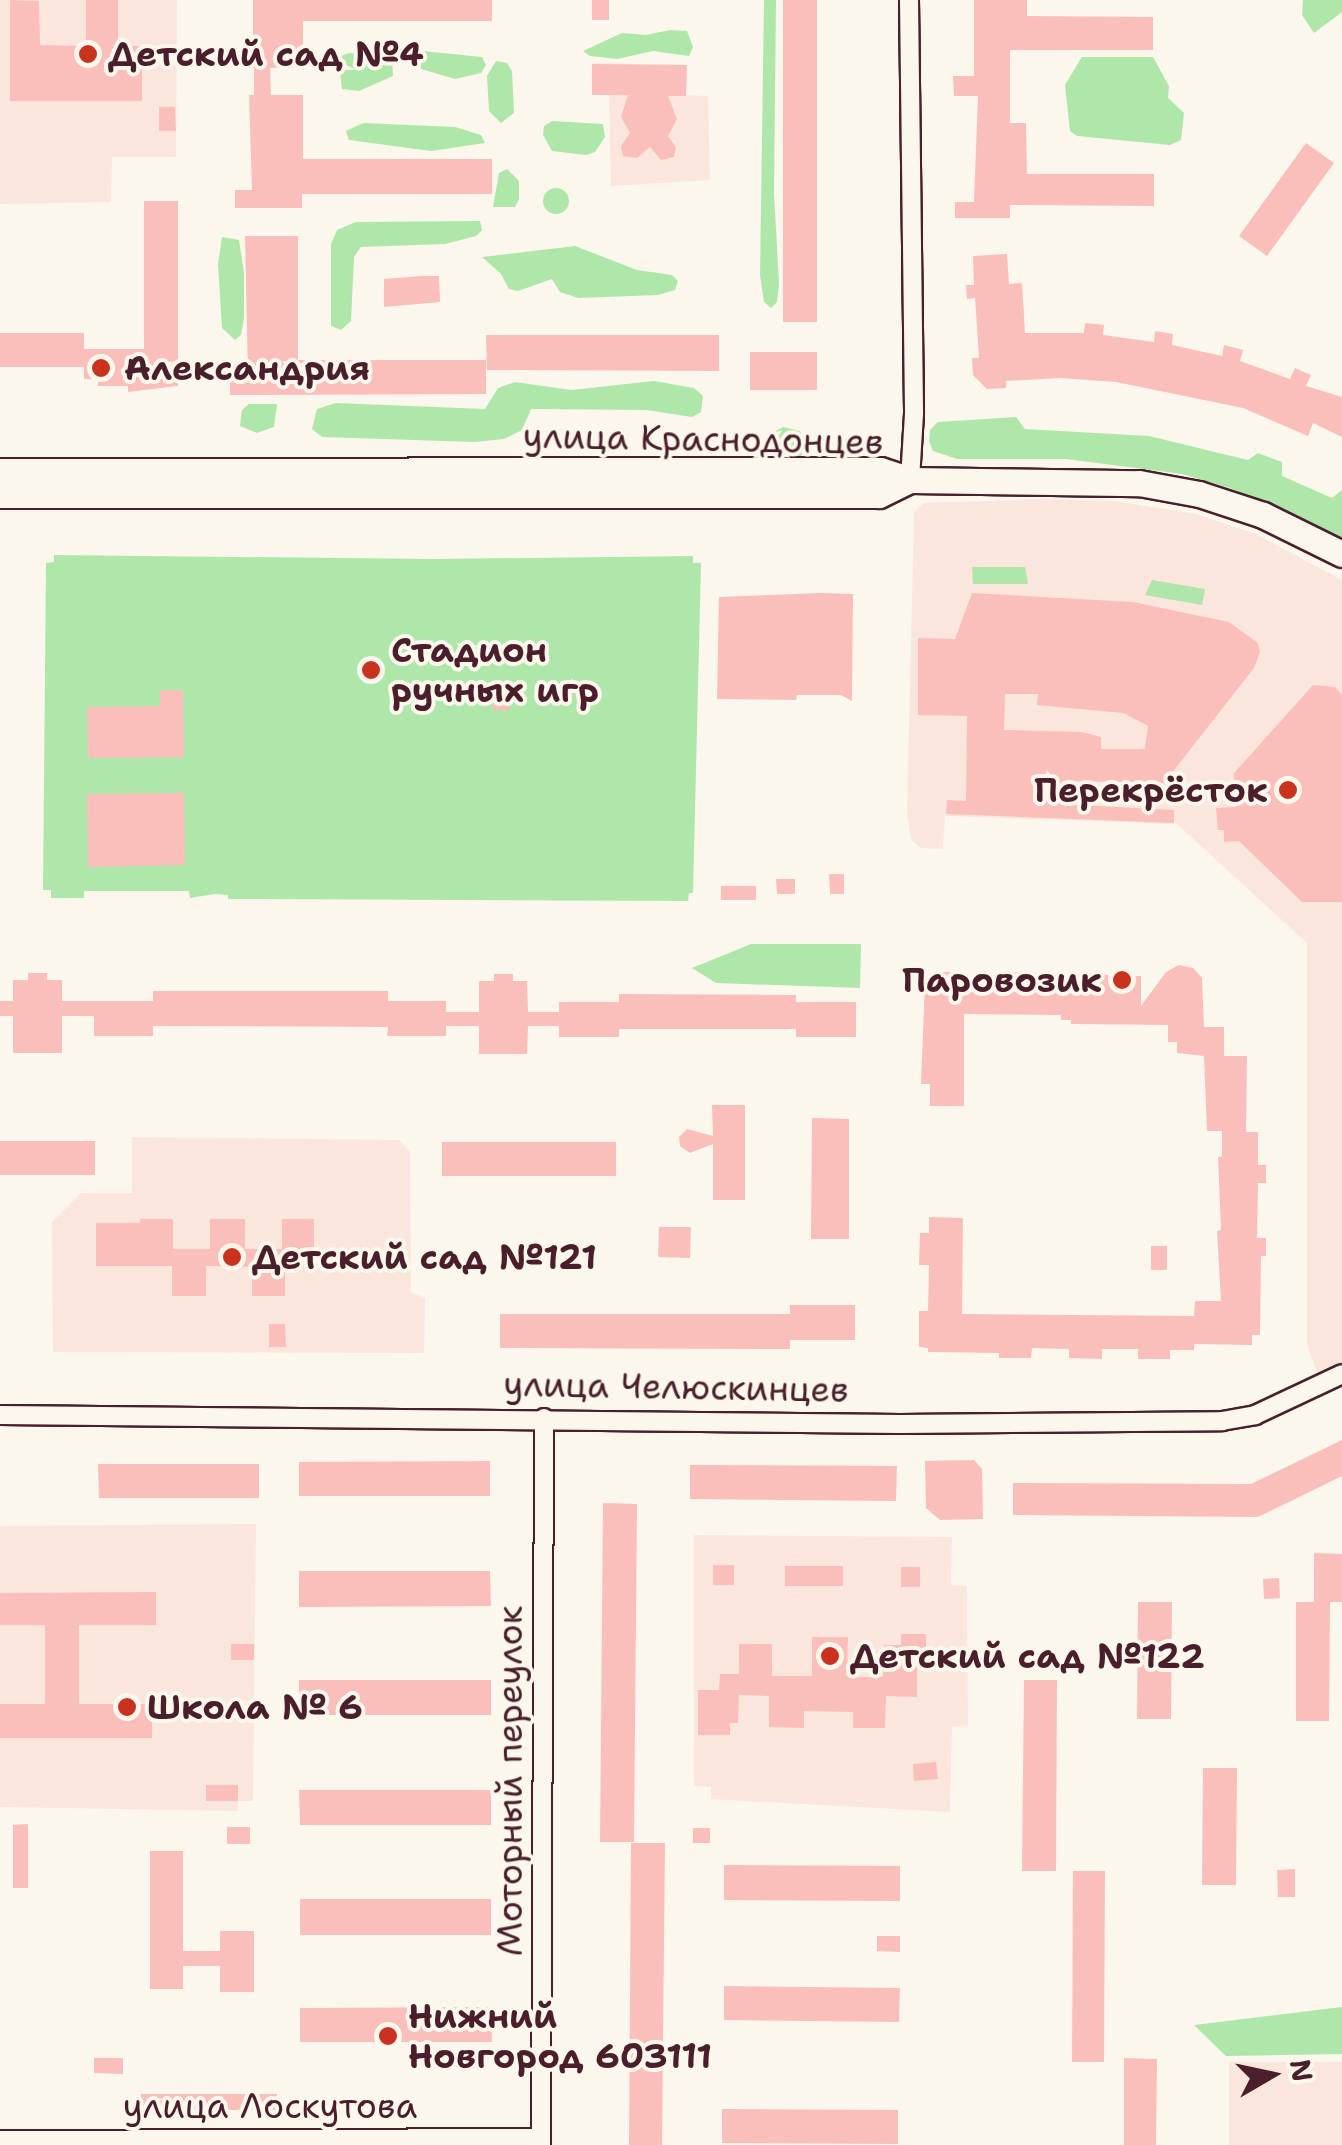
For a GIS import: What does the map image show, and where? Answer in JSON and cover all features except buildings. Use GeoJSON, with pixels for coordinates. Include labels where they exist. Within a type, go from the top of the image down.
{"type":"FeatureCollection","features":[{"type":"Feature","properties":{"kind":"main road","name":"улица Краснодонцев"},"geometry":{"type":"LineString","coordinates":[[0,471],[880,470],[910,480]]}},
{"type":"Feature","properties":{"kind":"main road","name":"улица Краснодонцев"},"geometry":{"type":"LineString","coordinates":[[0,495],[879,495],[910,480]]}},
{"type":"Feature","properties":{"kind":"main road"},"geometry":{"type":"LineString","coordinates":[[910,480],[1067,480],[1170,488],[1263,514],[1342,554]]}},
{"type":"Feature","properties":{"kind":"street"},"geometry":{"type":"LineString","coordinates":[[910,0],[914,414],[910,480]]}},
{"type":"Feature","properties":{"kind":"street","name":"улица Челюскинцев"},"geometry":{"type":"LineString","coordinates":[[0,1414],[900,1424],[1222,1421],[1255,1415],[1342,1374]]}},
{"type":"Feature","properties":{"kind":"street","name":"Моторный переулок"},"geometry":{"type":"LineString","coordinates":[[541,2142],[544,1418]]}},
{"type":"Feature","properties":{"kind":"street","name":"улица Лоскутова"},"geometry":{"type":"LineString","coordinates":[[0,2140],[541,2142]]}},
{"type":"Feature","properties":{"kind":"shaded area","name":"Детский сад №4"},"geometry":{"type":"Polygon","coordinates":[[[0,0],[177,0],[176,157],[112,157],[111,202],[0,204],[0,0]]]}},
{"type":"Feature","properties":{"kind":"shaded area"},"geometry":{"type":"Polygon","coordinates":[[[592,63],[687,65],[686,95],[708,96],[710,180],[611,186],[609,95],[592,95],[592,63]]]}},
{"type":"Feature","properties":{"kind":"shaded area"},"geometry":{"type":"Polygon","coordinates":[[[1114,501],[1196,514],[1256,534],[1342,580],[1342,1365],[1318,1375],[1307,1344],[1307,943],[1177,824],[945,816],[943,849],[920,848],[911,839],[907,814],[914,513],[923,503],[1114,501]]]}},
{"type":"Feature","properties":{"kind":"shaded area","name":"Детский сад №121"},"geometry":{"type":"Polygon","coordinates":[[[132,1137],[399,1140],[410,1152],[411,1292],[425,1298],[424,1353],[53,1352],[52,1222],[81,1193],[132,1193],[132,1137]]]}},
{"type":"Feature","properties":{"kind":"shaded area","name":"Школа № 6"},"geometry":{"type":"Polygon","coordinates":[[[256,1524],[253,1801],[238,1801],[238,1811],[0,1807],[0,1526],[256,1524]]]}},
{"type":"Feature","properties":{"kind":"shaded area","name":"Детский сад №122"},"geometry":{"type":"Polygon","coordinates":[[[694,1535],[952,1537],[951,1585],[967,1586],[968,1726],[952,1727],[950,1812],[711,1799],[711,1787],[694,1786],[694,1535]]]}},
{"type":"Feature","properties":{"kind":"shaded area"},"geometry":{"type":"Polygon","coordinates":[[[1229,2062],[1342,2062],[1342,2145],[1229,2145],[1229,2062]]]}},
{"type":"Feature","properties":{"kind":"green space"},"geometry":{"type":"Polygon","coordinates":[[[764,0],[776,0],[774,193],[779,284],[777,302],[771,308],[764,302],[760,275],[764,0]]]}},
{"type":"Feature","properties":{"kind":"green space"},"geometry":{"type":"Polygon","coordinates":[[[1303,0],[1342,0],[1342,12],[1314,33],[1302,15],[1303,0]]]}},
{"type":"Feature","properties":{"kind":"green space"},"geometry":{"type":"Polygon","coordinates":[[[687,31],[693,47],[689,56],[653,51],[617,59],[590,56],[583,51],[622,33],[646,35],[687,31]]]}},
{"type":"Feature","properties":{"kind":"green space"},"geometry":{"type":"Polygon","coordinates":[[[349,53],[392,57],[393,76],[359,91],[342,89],[339,64],[341,56],[349,53]]]}},
{"type":"Feature","properties":{"kind":"green space"},"geometry":{"type":"Polygon","coordinates":[[[415,53],[482,57],[486,65],[481,73],[455,79],[421,69],[415,53]]]}},
{"type":"Feature","properties":{"kind":"green space"},"geometry":{"type":"Polygon","coordinates":[[[1082,57],[1153,57],[1169,86],[1168,98],[1184,113],[1181,140],[1170,145],[1077,136],[1070,131],[1065,85],[1082,57]]]}},
{"type":"Feature","properties":{"kind":"green space"},"geometry":{"type":"Polygon","coordinates":[[[496,61],[507,63],[512,71],[514,113],[501,123],[489,111],[487,76],[496,61]]]}},
{"type":"Feature","properties":{"kind":"green space"},"geometry":{"type":"Polygon","coordinates":[[[552,121],[603,124],[605,137],[595,152],[586,155],[552,151],[543,135],[544,126],[552,121]]]}},
{"type":"Feature","properties":{"kind":"green space"},"geometry":{"type":"Polygon","coordinates":[[[363,123],[455,127],[481,135],[485,143],[431,151],[349,140],[346,131],[363,123]]]}},
{"type":"Feature","properties":{"kind":"green space"},"geometry":{"type":"Polygon","coordinates":[[[507,169],[519,181],[519,199],[515,207],[493,207],[499,173],[507,169]]]}},
{"type":"Feature","properties":{"kind":"green space"},"geometry":{"type":"Polygon","coordinates":[[[556,188],[565,192],[569,201],[565,210],[556,214],[547,210],[543,201],[547,192],[556,188]]]}},
{"type":"Feature","properties":{"kind":"green space"},"geometry":{"type":"Polygon","coordinates":[[[480,221],[482,230],[476,236],[445,244],[361,247],[354,257],[351,321],[341,330],[331,326],[331,244],[337,230],[356,222],[480,221]]]}},
{"type":"Feature","properties":{"kind":"green space"},"geometry":{"type":"Polygon","coordinates":[[[222,237],[239,240],[244,273],[244,318],[241,335],[235,340],[222,328],[218,264],[222,237]]]}},
{"type":"Feature","properties":{"kind":"green space"},"geometry":{"type":"Polygon","coordinates":[[[575,246],[637,270],[672,275],[678,281],[675,290],[658,295],[578,298],[560,292],[552,279],[518,291],[509,289],[501,274],[482,257],[575,246]]]}},
{"type":"Feature","properties":{"kind":"green space"},"geometry":{"type":"Polygon","coordinates":[[[654,381],[694,388],[703,396],[701,412],[692,417],[646,410],[531,409],[522,430],[504,439],[475,442],[322,437],[312,429],[317,409],[336,403],[485,409],[498,388],[515,382],[571,390],[654,381]]]}},
{"type":"Feature","properties":{"kind":"green space"},"geometry":{"type":"Polygon","coordinates":[[[249,404],[277,404],[274,427],[257,433],[240,426],[242,410],[249,404]]]}},
{"type":"Feature","properties":{"kind":"green space"},"geometry":{"type":"Polygon","coordinates":[[[1016,417],[1025,429],[1149,436],[1248,460],[1258,453],[1282,462],[1282,476],[1332,498],[1342,490],[1342,537],[1230,488],[1182,474],[1066,459],[957,459],[933,451],[929,441],[930,430],[938,422],[1016,417]]]}},
{"type":"Feature","properties":{"kind":"green space"},"geometry":{"type":"Polygon","coordinates":[[[783,427],[800,431],[808,446],[798,460],[781,459],[771,444],[774,432],[783,427]]]}},
{"type":"Feature","properties":{"kind":"green space","name":"Стадион ручных игр"},"geometry":{"type":"Polygon","coordinates":[[[54,555],[434,559],[693,556],[693,563],[701,563],[693,893],[689,893],[688,901],[228,899],[228,895],[215,894],[190,898],[189,891],[84,891],[84,898],[51,898],[51,890],[43,890],[46,563],[54,562],[54,555]]]}},
{"type":"Feature","properties":{"kind":"green space"},"geometry":{"type":"Polygon","coordinates":[[[972,567],[1025,567],[1028,584],[973,584],[972,567]]]}},
{"type":"Feature","properties":{"kind":"green space"},"geometry":{"type":"Polygon","coordinates":[[[1152,580],[1205,589],[1202,605],[1145,595],[1152,580]]]}},
{"type":"Feature","properties":{"kind":"green space"},"geometry":{"type":"Polygon","coordinates":[[[751,944],[861,944],[860,988],[716,983],[692,968],[751,944]]]}},
{"type":"Feature","properties":{"kind":"green space"},"geometry":{"type":"Polygon","coordinates":[[[1342,2007],[1342,2054],[1226,2056],[1194,2025],[1342,2007]]]}},
{"type":"Feature","properties":{"kind":"place","name":"Детский сад №4"},"geometry":{"type":"Point","coordinates":[88,54]}},
{"type":"Feature","properties":{"kind":"place","name":"Александрия"},"geometry":{"type":"Point","coordinates":[101,368]}},
{"type":"Feature","properties":{"kind":"place","name":"Стадион ручных игр"},"geometry":{"type":"Point","coordinates":[371,670]}},
{"type":"Feature","properties":{"kind":"place","name":"Перекрёсток"},"geometry":{"type":"Point","coordinates":[1288,790]}},
{"type":"Feature","properties":{"kind":"place","name":"Паровозик"},"geometry":{"type":"Point","coordinates":[1122,980]}},
{"type":"Feature","properties":{"kind":"place","name":"Детский сад №121"},"geometry":{"type":"Point","coordinates":[232,1257]}},
{"type":"Feature","properties":{"kind":"place","name":"Детский сад №122"},"geometry":{"type":"Point","coordinates":[830,1656]}},
{"type":"Feature","properties":{"kind":"place","name":"Школа № 6"},"geometry":{"type":"Point","coordinates":[127,1707]}},
{"type":"Feature","properties":{"kind":"place","name":"Нижний Новгород 603111"},"geometry":{"type":"Point","coordinates":[388,2036]}}]}
